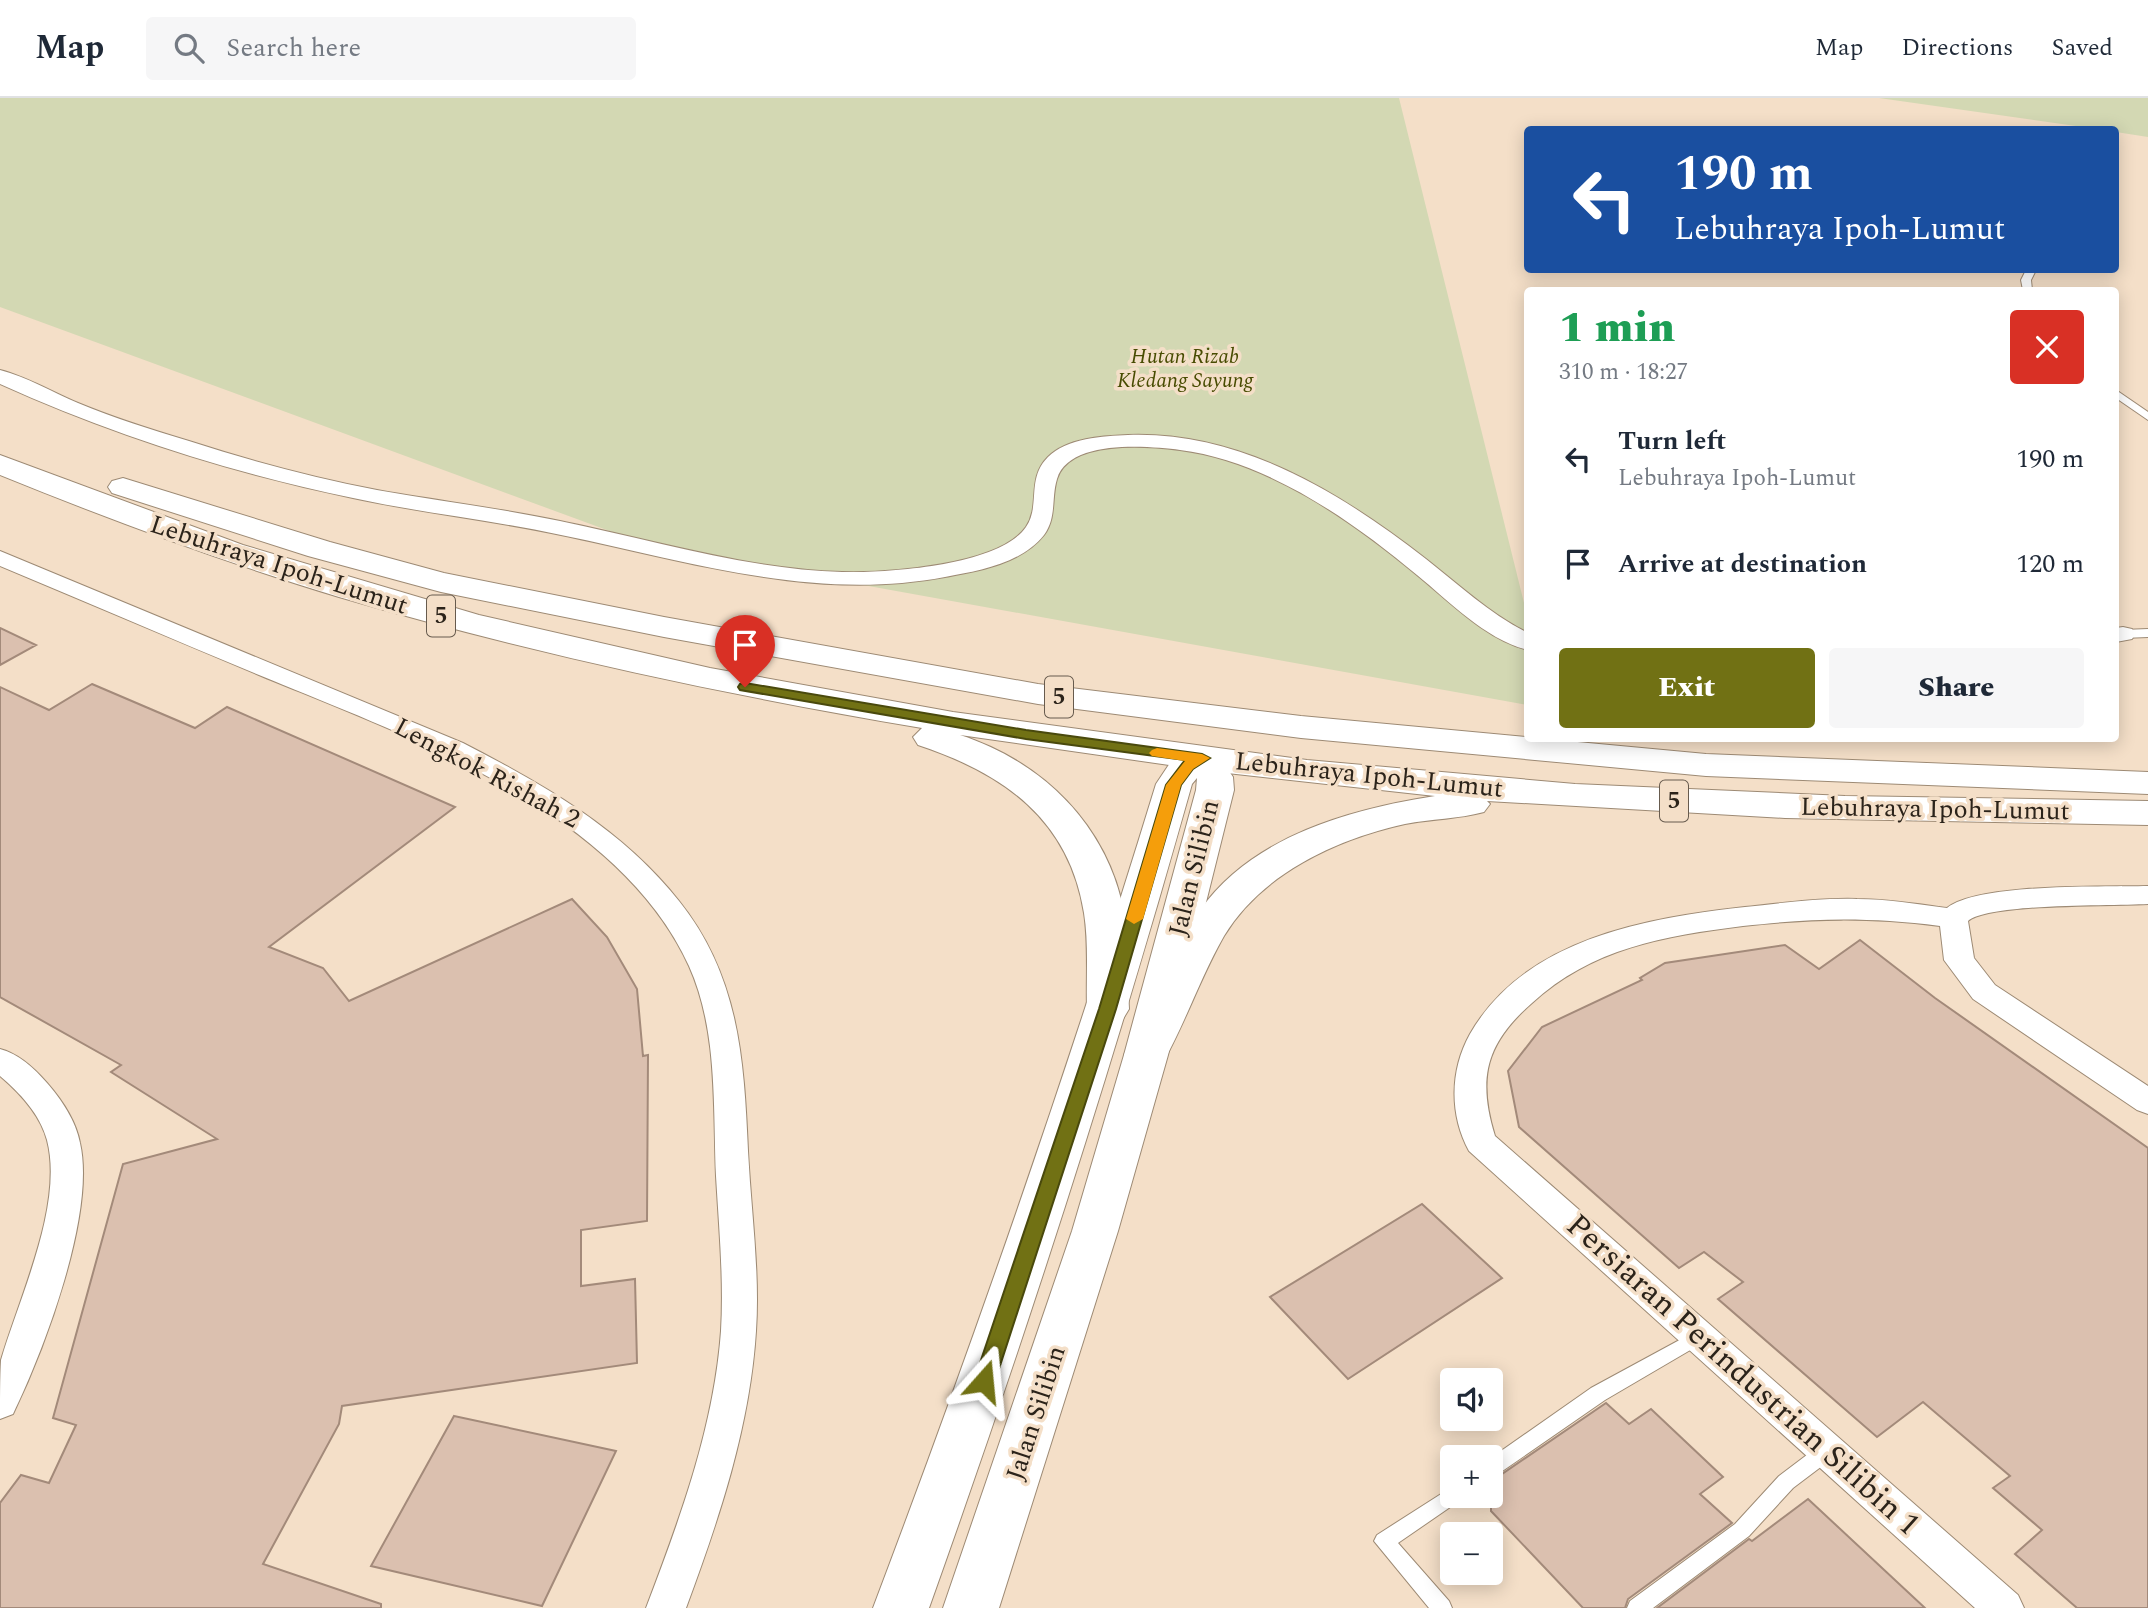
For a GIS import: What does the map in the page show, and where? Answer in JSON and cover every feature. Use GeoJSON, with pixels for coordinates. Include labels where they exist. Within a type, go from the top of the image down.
{"type":"FeatureCollection","features":[{"type":"Feature","properties":{"kind":"main road","name":"Lebuhraya Ipoh-Lumut"},"geometry":{"type":"LineString","coordinates":[[0,440],[106,481],[222,520],[442,582],[664,628],[1038,694],[1276,724],[1521,749],[1785,770],[2148,783]]}},
{"type":"Feature","properties":{"kind":"main road","name":"Lebuhraya Ipoh-Lumut"},"geometry":{"type":"LineString","coordinates":[[0,464],[76,497],[287,570],[505,633],[724,683],[1026,735],[1202,758],[1435,783],[1659,801],[1871,809],[2148,813]]}},
{"type":"Feature","properties":{"kind":"main road"},"geometry":{"type":"LineString","coordinates":[[442,582],[543,612],[723,655],[932,694],[1166,731],[1181,738],[1202,758],[1240,743],[1279,741],[1507,763],[1617,770],[1785,770]]}},
{"type":"Feature","properties":{"kind":"main road"},"geometry":{"type":"LineString","coordinates":[[724,683],[959,745],[989,759],[1042,794],[1066,821],[1085,852],[1097,882],[1104,914],[1108,1009]]}},
{"type":"Feature","properties":{"kind":"main road","name":"Jalan Silibin"},"geometry":{"type":"LineString","coordinates":[[901,1608],[976,1405],[1108,1009],[1174,785],[1187,765],[1202,758],[1214,777],[1215,790],[1146,1055],[1091,1244],[971,1608]]}},
{"type":"Feature","properties":{"kind":"main road"},"geometry":{"type":"LineString","coordinates":[[1146,1055],[1209,927],[1227,902],[1286,856],[1322,838],[1408,810],[1450,804],[1659,801]]}},
{"type":"Feature","properties":{"kind":"street"},"geometry":{"type":"LineString","coordinates":[[0,376],[100,419],[321,485],[564,528],[690,557],[763,570],[843,578],[931,573],[997,556],[1019,545],[1036,530],[1044,514],[1045,481],[1050,467],[1063,456],[1107,442],[1151,441],[1199,447],[1246,462],[1309,490],[1392,544],[1481,614],[1524,641]]}},
{"type":"Feature","properties":{"kind":"street","name":"Lengkok Rishah 2"},"geometry":{"type":"LineString","coordinates":[[0,558],[347,702],[514,781],[590,829],[655,889],[683,926],[705,967],[719,1014],[727,1072],[737,1250],[737,1348],[719,1445],[688,1551],[666,1608]]}},
{"type":"Feature","properties":{"kind":"street"},"geometry":{"type":"LineString","coordinates":[[2148,895],[1996,903],[1964,909],[1953,918],[1959,960],[1984,992],[2148,1102]]}},
{"type":"Feature","properties":{"kind":"street","name":"Persiaran Perindustrian Silibin 1"},"geometry":{"type":"LineString","coordinates":[[1953,918],[1894,911],[1824,909],[1688,922],[1644,930],[1608,941],[1563,963],[1524,992],[1489,1026],[1474,1058],[1469,1088],[1472,1117],[1481,1142],[2004,1608]]}},
{"type":"Feature","properties":{"kind":"street"},"geometry":{"type":"LineString","coordinates":[[0,1059],[15,1070],[53,1115],[64,1144],[66,1176],[61,1220],[29,1332],[0,1403]]}},
{"type":"Feature","properties":{"kind":"lane"},"geometry":{"type":"LineString","coordinates":[[2119,395],[2148,417]]}},
{"type":"Feature","properties":{"kind":"lane"},"geometry":{"type":"LineString","coordinates":[[2119,635],[2148,634]]}},
{"type":"Feature","properties":{"kind":"lane"},"geometry":{"type":"LineString","coordinates":[[1503,1460],[1598,1394],[1699,1336]]}},
{"type":"Feature","properties":{"kind":"lane"},"geometry":{"type":"LineString","coordinates":[[1637,1608],[1742,1530],[1786,1482],[1829,1450]]}},
{"type":"Feature","properties":{"kind":"lane"},"geometry":{"type":"LineString","coordinates":[[1440,1502],[1384,1541],[1442,1608]]}},
{"type":"Feature","properties":{"kind":"green space","name":"Hutan Rizab Kledang Sayung"},"geometry":{"type":"Polygon","coordinates":[[[0,98],[1399,98],[1524,603],[1524,704],[653,547],[0,307],[0,98]]]}},
{"type":"Feature","properties":{"kind":"green space"},"geometry":{"type":"Polygon","coordinates":[[[1879,98],[2148,98],[2148,137],[2119,132],[2119,126],[2076,126],[1879,98]]]}},
{"type":"Feature","properties":{"kind":"building"},"geometry":{"type":"Polygon","coordinates":[[[0,628],[36,645],[0,665],[0,628]]]}},
{"type":"Feature","properties":{"kind":"building"},"geometry":{"type":"Polygon","coordinates":[[[92,684],[195,728],[227,707],[455,807],[269,947],[323,968],[349,1001],[572,899],[607,937],[637,989],[643,1056],[648,1055],[647,1221],[581,1230],[581,1286],[635,1279],[637,1363],[342,1406],[339,1424],[263,1564],[381,1604],[381,1608],[0,1608],[0,1503],[21,1475],[49,1483],[76,1425],[53,1418],[123,1164],[217,1139],[111,1072],[121,1065],[0,997],[0,687],[49,710],[92,684]]]}},
{"type":"Feature","properties":{"kind":"building"},"geometry":{"type":"Polygon","coordinates":[[[1860,940],[1935,998],[2148,1148],[2148,1608],[2077,1608],[2015,1554],[2042,1530],[1993,1488],[2010,1476],[1923,1402],[1877,1437],[1718,1299],[1743,1282],[1704,1252],[1679,1268],[1519,1127],[1508,1071],[1542,1027],[1642,980],[1640,978],[1665,963],[1785,945],[1819,969],[1860,940]]]}},
{"type":"Feature","properties":{"kind":"building"},"geometry":{"type":"Polygon","coordinates":[[[1422,1204],[1502,1278],[1348,1379],[1270,1297],[1422,1204]]]}},
{"type":"Feature","properties":{"kind":"building"},"geometry":{"type":"Polygon","coordinates":[[[1606,1403],[1629,1424],[1651,1409],[1723,1477],[1700,1494],[1732,1523],[1628,1599],[1625,1608],[1583,1608],[1491,1511],[1491,1508],[1503,1508],[1503,1473],[1606,1403]]]}},
{"type":"Feature","properties":{"kind":"building"},"geometry":{"type":"Polygon","coordinates":[[[454,1416],[616,1451],[542,1606],[371,1566],[454,1416]]]}},
{"type":"Feature","properties":{"kind":"building"},"geometry":{"type":"Polygon","coordinates":[[[1808,1499],[1925,1608],[1657,1608],[1749,1539],[1752,1541],[1808,1499]]]}},
{"type":"Feature","properties":{"kind":"slow traffic"},"geometry":{"type":"LineString","coordinates":[[1134,919],[1174,785],[1187,765],[1202,758],[1157,753]]}},
{"type":"Feature","properties":{"kind":"route"},"geometry":{"type":"LineString","coordinates":[[745,687],[1026,735],[1202,758],[1187,765],[1174,785],[1108,1009],[984,1381]]}}]}
